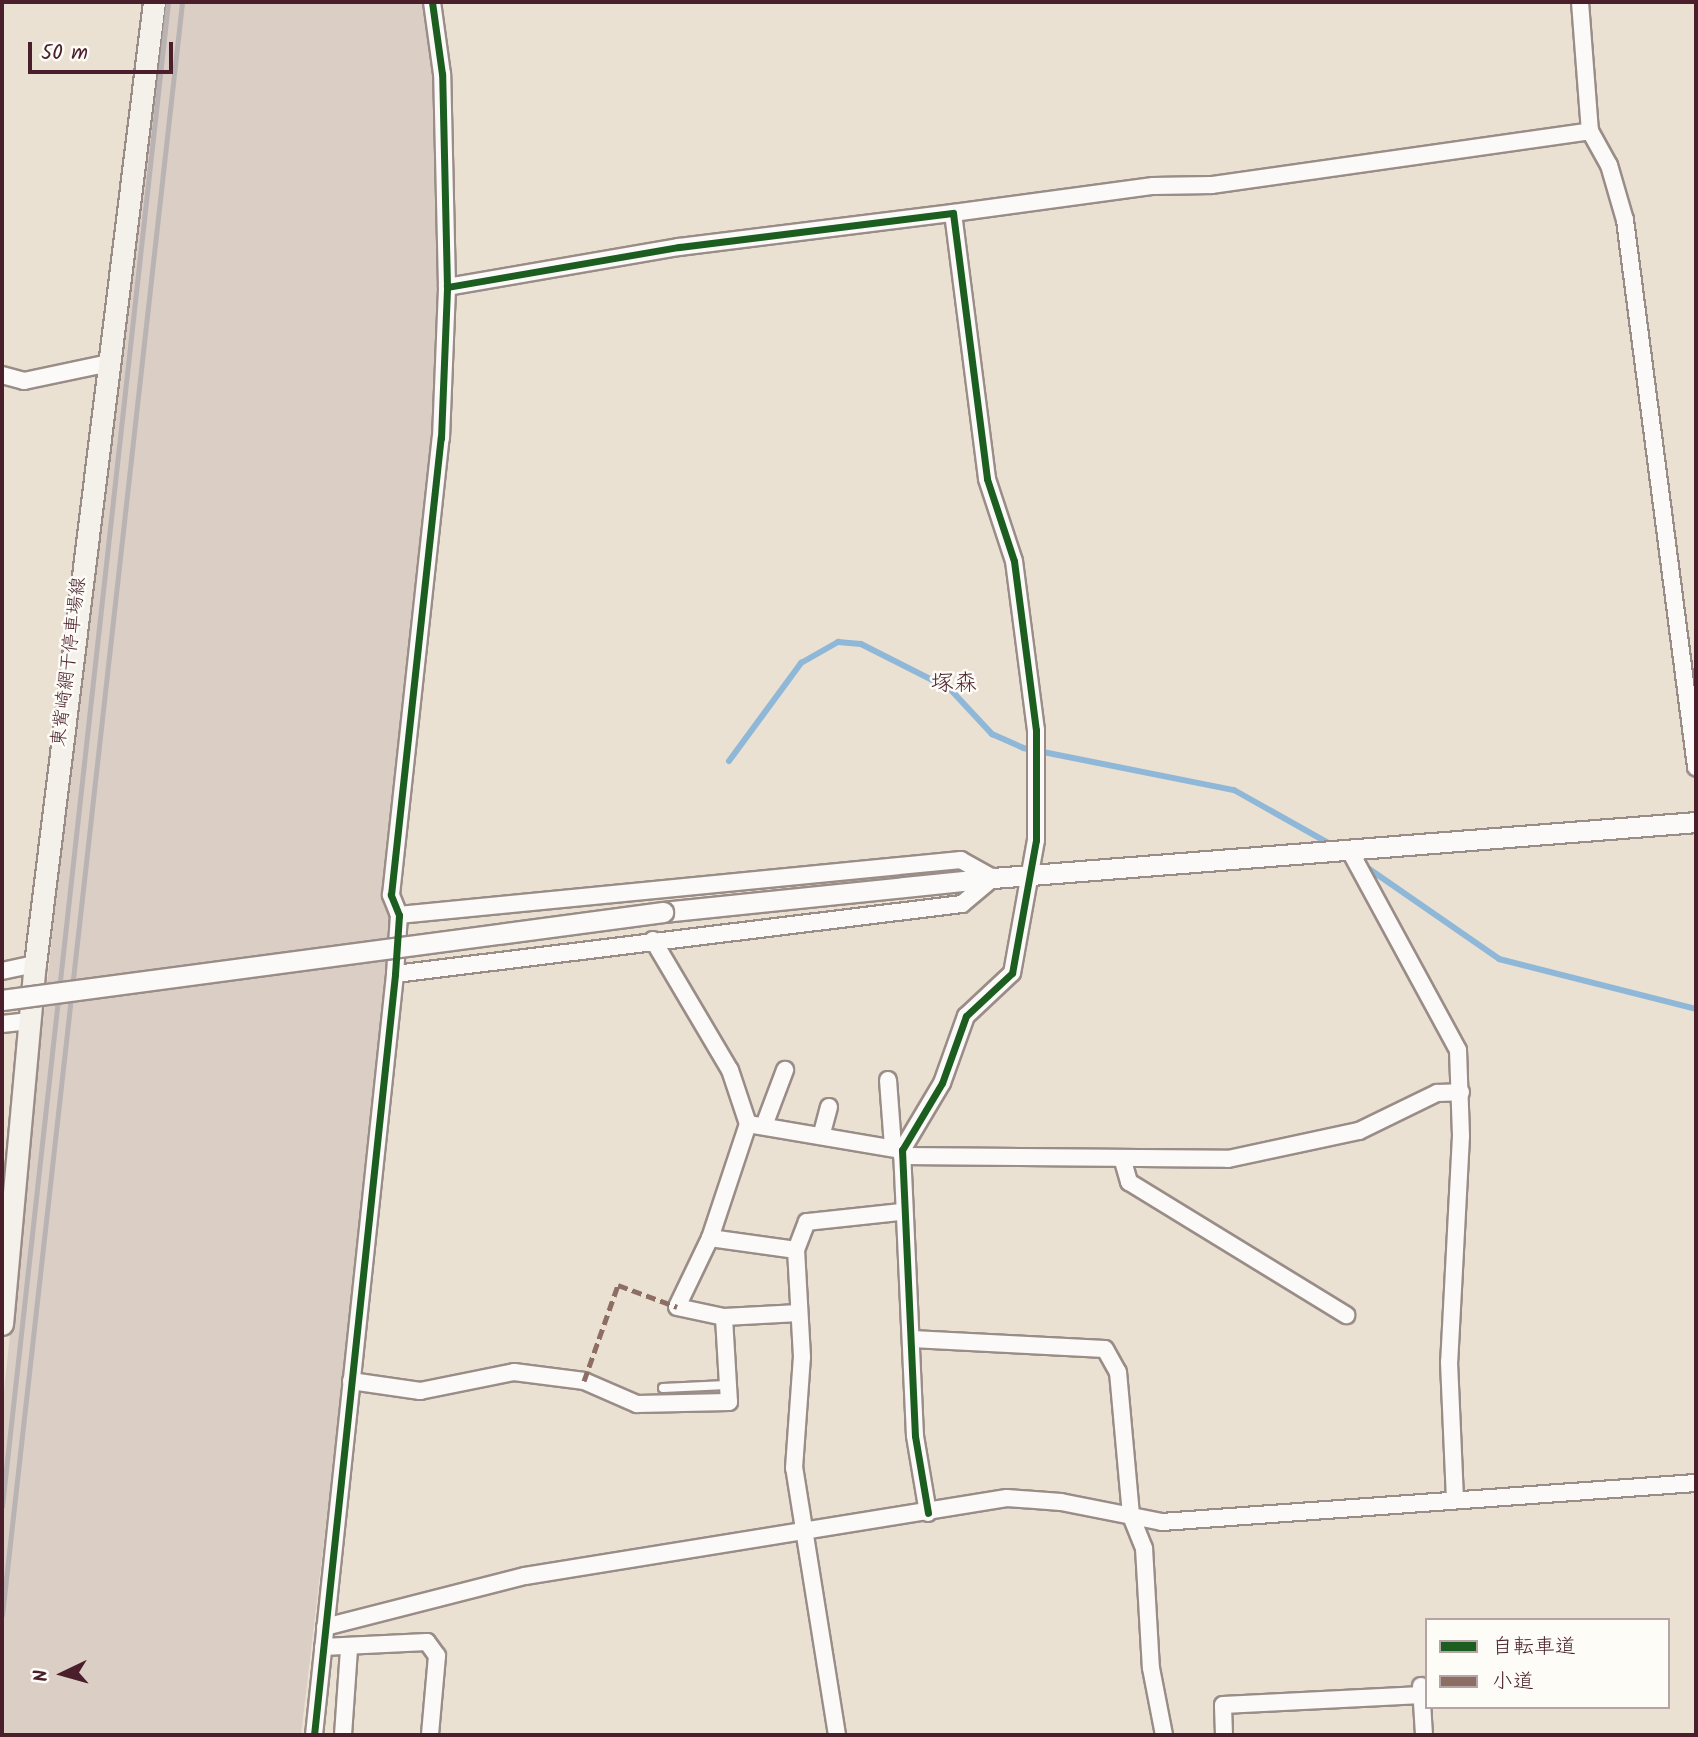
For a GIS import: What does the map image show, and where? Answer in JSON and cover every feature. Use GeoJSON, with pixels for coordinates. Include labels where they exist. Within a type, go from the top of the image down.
{"type":"FeatureCollection","features":[{"type":"Feature","properties":{"kind":"main road","name":"東觜崎網干停車場線"},"geometry":{"type":"LineString","coordinates":[[2,1324],[35,964],[105,365],[153,2]]}},
{"type":"Feature","properties":{"kind":"street"},"geometry":{"type":"LineString","coordinates":[[314,1735],[396,974],[399,915],[391,895],[441,438],[447,287],[442,74],[432,2]]}},
{"type":"Feature","properties":{"kind":"street"},"geometry":{"type":"LineString","coordinates":[[1580,2],[1590,131],[1609,166],[1625,220],[1696,767]]}},
{"type":"Feature","properties":{"kind":"street"},"geometry":{"type":"LineString","coordinates":[[447,287],[679,247],[1153,186],[1212,185],[1590,131]]}},
{"type":"Feature","properties":{"kind":"street"},"geometry":{"type":"LineString","coordinates":[[899,1151],[942,1083],[966,1016],[1012,972],[1032,878],[1036,730],[1014,561],[987,479],[953,213]]}},
{"type":"Feature","properties":{"kind":"street"},"geometry":{"type":"LineString","coordinates":[[2,375],[24,382],[105,365]]}},
{"type":"Feature","properties":{"kind":"street"},"geometry":{"type":"LineString","coordinates":[[2,1000],[663,912],[993,878],[1032,878],[1352,853],[1696,822]]}},
{"type":"Feature","properties":{"kind":"street"},"geometry":{"type":"LineString","coordinates":[[1352,853],[1458,1050],[1461,1092],[1448,1362],[1455,1500]]}},
{"type":"Feature","properties":{"kind":"street"},"geometry":{"type":"LineString","coordinates":[[399,915],[961,860],[993,878]]}},
{"type":"Feature","properties":{"kind":"street"},"geometry":{"type":"LineString","coordinates":[[396,974],[653,940],[962,904],[993,878]]}},
{"type":"Feature","properties":{"kind":"street"},"geometry":{"type":"LineString","coordinates":[[653,940],[730,1070],[748,1124],[710,1238],[677,1307],[724,1317],[799,1313]]}},
{"type":"Feature","properties":{"kind":"street"},"geometry":{"type":"LineString","coordinates":[[2,971],[35,964]]}},
{"type":"Feature","properties":{"kind":"street"},"geometry":{"type":"LineString","coordinates":[[2,1024],[30,1021]]}},
{"type":"Feature","properties":{"kind":"street"},"geometry":{"type":"LineString","coordinates":[[765,1123],[785,1070]]}},
{"type":"Feature","properties":{"kind":"street"},"geometry":{"type":"LineString","coordinates":[[888,1080],[899,1151],[900,1212],[912,1339],[915,1436],[929,1513]]}},
{"type":"Feature","properties":{"kind":"street"},"geometry":{"type":"LineString","coordinates":[[748,1124],[765,1123],[822,1133],[899,1151],[1123,1161],[1228,1159],[1291,1148],[1359,1131],[1437,1093],[1461,1092]]}},
{"type":"Feature","properties":{"kind":"street"},"geometry":{"type":"LineString","coordinates":[[822,1133],[829,1107]]}},
{"type":"Feature","properties":{"kind":"street"},"geometry":{"type":"LineString","coordinates":[[1123,1161],[1129,1182],[1346,1315]]}},
{"type":"Feature","properties":{"kind":"street"},"geometry":{"type":"LineString","coordinates":[[837,1735],[794,1468],[799,1313],[796,1250],[807,1222],[900,1212]]}},
{"type":"Feature","properties":{"kind":"street"},"geometry":{"type":"LineString","coordinates":[[710,1238],[796,1250]]}},
{"type":"Feature","properties":{"kind":"street"},"geometry":{"type":"LineString","coordinates":[[351,1381],[420,1391],[514,1372],[584,1381],[637,1404],[729,1402],[724,1317]]}},
{"type":"Feature","properties":{"kind":"street"},"geometry":{"type":"LineString","coordinates":[[912,1339],[1105,1349],[1118,1372],[1131,1516],[1144,1548],[1151,1668],[1164,1735]]}},
{"type":"Feature","properties":{"kind":"street"},"geometry":{"type":"LineString","coordinates":[[325,1628],[525,1576],[1007,1499],[1162,1522],[1696,1483]]}},
{"type":"Feature","properties":{"kind":"street"},"geometry":{"type":"LineString","coordinates":[[323,1647],[349,1649],[370,1640],[427,1642],[437,1656],[430,1735]]}},
{"type":"Feature","properties":{"kind":"street"},"geometry":{"type":"LineString","coordinates":[[343,1735],[349,1649]]}},
{"type":"Feature","properties":{"kind":"street"},"geometry":{"type":"LineString","coordinates":[[1224,1735],[1223,1705],[1421,1690],[1424,1735]]}},
{"type":"Feature","properties":{"kind":"lane"},"geometry":{"type":"LineString","coordinates":[[663,1388],[726,1385]]}},
{"type":"Feature","properties":{"kind":"shaded area"},"geometry":{"type":"Polygon","coordinates":[[[162,2],[423,2],[432,56],[442,281],[430,509],[388,999],[301,1735],[2,1735],[2,1410],[117,322],[162,2]]]}},
{"type":"Feature","properties":{"kind":"waterway"},"geometry":{"type":"LineString","coordinates":[[729,761],[801,663],[838,642],[861,644],[950,689],[992,734],[1023,748],[1234,790],[1332,845]]}},
{"type":"Feature","properties":{"kind":"waterway"},"geometry":{"type":"LineString","coordinates":[[1362,864],[1499,959],[1696,1009]]}},
{"type":"Feature","properties":{"kind":"railway"},"geometry":{"type":"LineString","coordinates":[[2,1506],[168,2]]}},
{"type":"Feature","properties":{"kind":"railway"},"geometry":{"type":"LineString","coordinates":[[2,1615],[182,2]]}},
{"type":"Feature","properties":{"kind":"marked path"},"geometry":{"type":"LineString","coordinates":[[584,1381],[618,1285],[677,1307]]}},
{"type":"Feature","properties":{"kind":"cycle path"},"geometry":{"type":"LineString","coordinates":[[314,1735],[395,974],[399,915],[391,895],[441,438],[447,287],[442,74],[432,2]]}},
{"type":"Feature","properties":{"kind":"cycle path"},"geometry":{"type":"LineString","coordinates":[[447,287],[679,247],[953,213],[987,479],[1014,561],[1036,730],[1036,840],[1012,973],[966,1016],[942,1083],[902,1150],[915,1436],[928,1513]]}},
{"type":"Feature","properties":{"kind":"district","name":"塚森"},"geometry":{"type":"Point","coordinates":[954,684]}}]}
